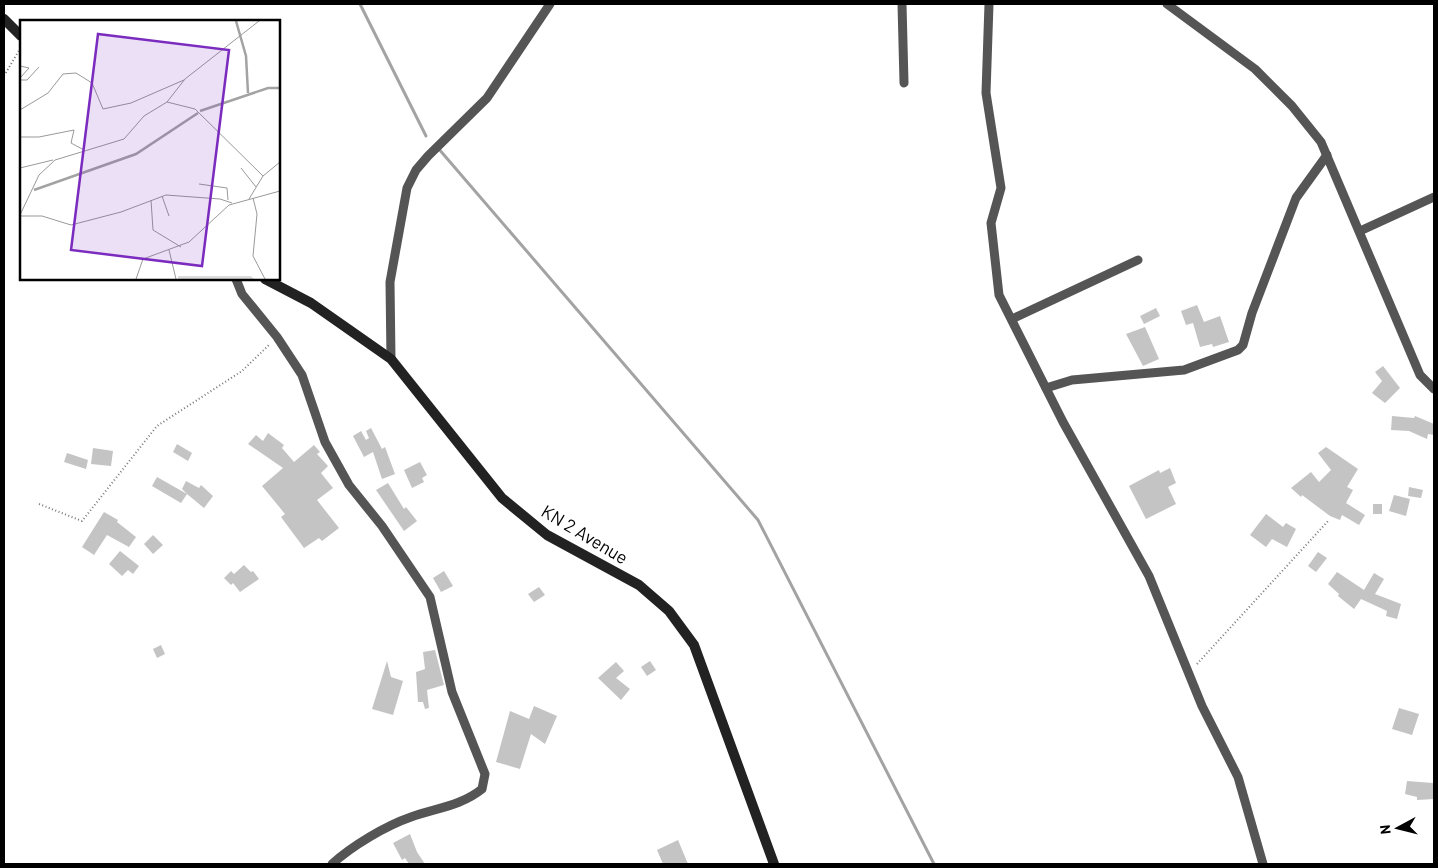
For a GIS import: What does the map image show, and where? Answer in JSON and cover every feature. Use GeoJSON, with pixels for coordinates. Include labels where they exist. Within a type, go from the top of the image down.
{"type":"FeatureCollection","features":[{"type":"Feature","properties":{"kind":"main road"},"geometry":{"type":"LineString","coordinates":[[4,19],[20,35]]}},
{"type":"Feature","properties":{"kind":"main road","name":"KN 2 Avenue"},"geometry":{"type":"LineString","coordinates":[[267,280],[311,303],[391,359],[502,498],[547,535],[639,585],[669,611],[694,646],[774,864]]}},
{"type":"Feature","properties":{"kind":"street"},"geometry":{"type":"LineString","coordinates":[[391,359],[390,282],[407,188],[416,170],[428,156],[487,98],[550,4]]}},
{"type":"Feature","properties":{"kind":"street"},"geometry":{"type":"LineString","coordinates":[[902,4],[904,82]]}},
{"type":"Feature","properties":{"kind":"street"},"geometry":{"type":"LineString","coordinates":[[989,4],[986,93],[1001,188],[991,223],[1000,295],[1046,388],[1149,576],[1202,706],[1238,777],[1263,864]]}},
{"type":"Feature","properties":{"kind":"street"},"geometry":{"type":"LineString","coordinates":[[1167,4],[1255,69],[1292,106],[1321,142],[1420,375],[1434,389]]}},
{"type":"Feature","properties":{"kind":"street"},"geometry":{"type":"LineString","coordinates":[[1046,388],[1072,380],[1184,370],[1238,350],[1243,345],[1252,313],[1296,198],[1327,155]]}},
{"type":"Feature","properties":{"kind":"street"},"geometry":{"type":"LineString","coordinates":[[1360,231],[1434,197]]}},
{"type":"Feature","properties":{"kind":"street"},"geometry":{"type":"LineString","coordinates":[[1012,319],[1138,260]]}},
{"type":"Feature","properties":{"kind":"street"},"geometry":{"type":"LineString","coordinates":[[236,280],[242,294],[277,337],[302,375],[325,442],[349,486],[382,526],[430,597],[452,692],[485,774],[482,789],[470,799],[410,817],[348,850],[332,864]]}},
{"type":"Feature","properties":{"kind":"path"},"geometry":{"type":"LineString","coordinates":[[4,76],[20,49]]}},
{"type":"Feature","properties":{"kind":"path"},"geometry":{"type":"LineString","coordinates":[[39,504],[82,521],[157,426],[242,371],[277,337]]}},
{"type":"Feature","properties":{"kind":"path"},"geometry":{"type":"LineString","coordinates":[[1188,673],[1329,520]]}},
{"type":"Feature","properties":{"kind":"building"},"geometry":{"type":"Polygon","coordinates":[[[1197,305],[1204,322],[1220,316],[1229,342],[1213,347],[1212,344],[1200,347],[1193,323],[1186,325],[1181,311],[1197,305]]]}},
{"type":"Feature","properties":{"kind":"building"},"geometry":{"type":"Polygon","coordinates":[[[1156,308],[1160,316],[1144,324],[1140,316],[1156,308]]]}},
{"type":"Feature","properties":{"kind":"building"},"geometry":{"type":"Polygon","coordinates":[[[1145,327],[1159,359],[1143,366],[1126,334],[1145,327]]]}},
{"type":"Feature","properties":{"kind":"building"},"geometry":{"type":"Polygon","coordinates":[[[1383,366],[1400,388],[1385,403],[1372,393],[1382,381],[1375,372],[1383,366]]]}},
{"type":"Feature","properties":{"kind":"building"},"geometry":{"type":"Polygon","coordinates":[[[1392,416],[1414,418],[1415,416],[1434,424],[1434,435],[1428,434],[1427,439],[1409,431],[1391,430],[1392,416]]]}},
{"type":"Feature","properties":{"kind":"building"},"geometry":{"type":"Polygon","coordinates":[[[371,428],[382,449],[385,447],[395,474],[382,479],[373,452],[364,457],[353,436],[361,431],[366,440],[369,438],[366,431],[371,428]]]}},
{"type":"Feature","properties":{"kind":"building"},"geometry":{"type":"Polygon","coordinates":[[[268,433],[284,445],[282,448],[294,462],[314,445],[320,452],[317,454],[328,466],[321,473],[333,488],[317,500],[339,528],[322,541],[319,538],[304,548],[281,517],[285,514],[262,486],[283,468],[248,444],[256,435],[263,441],[268,433]]]}},
{"type":"Feature","properties":{"kind":"building"},"geometry":{"type":"Polygon","coordinates":[[[177,444],[192,453],[188,461],[173,452],[177,444]]]}},
{"type":"Feature","properties":{"kind":"building"},"geometry":{"type":"Polygon","coordinates":[[[1326,447],[1358,469],[1347,487],[1353,490],[1346,503],[1365,515],[1359,525],[1342,515],[1340,520],[1330,516],[1291,488],[1311,472],[1319,482],[1331,470],[1318,453],[1326,447]]]}},
{"type":"Feature","properties":{"kind":"building"},"geometry":{"type":"Polygon","coordinates":[[[93,448],[113,451],[111,466],[91,464],[93,448]]]}},
{"type":"Feature","properties":{"kind":"building"},"geometry":{"type":"Polygon","coordinates":[[[67,453],[88,460],[86,469],[64,462],[67,453]]]}},
{"type":"Feature","properties":{"kind":"building"},"geometry":{"type":"Polygon","coordinates":[[[420,462],[427,475],[422,478],[424,482],[412,488],[404,470],[420,462]]]}},
{"type":"Feature","properties":{"kind":"building"},"geometry":{"type":"Polygon","coordinates":[[[1170,468],[1176,483],[1168,487],[1176,504],[1146,519],[1129,486],[1159,470],[1160,473],[1170,468]]]}},
{"type":"Feature","properties":{"kind":"building"},"geometry":{"type":"Polygon","coordinates":[[[157,477],[187,494],[181,503],[152,486],[157,477]]]}},
{"type":"Feature","properties":{"kind":"building"},"geometry":{"type":"Polygon","coordinates":[[[186,481],[199,488],[201,485],[213,496],[204,508],[182,489],[186,481]]]}},
{"type":"Feature","properties":{"kind":"building"},"geometry":{"type":"Polygon","coordinates":[[[388,483],[404,509],[406,507],[417,521],[404,531],[376,490],[388,483]]]}},
{"type":"Feature","properties":{"kind":"building"},"geometry":{"type":"Polygon","coordinates":[[[1409,487],[1423,490],[1421,498],[1408,496],[1409,487]]]}},
{"type":"Feature","properties":{"kind":"building"},"geometry":{"type":"Polygon","coordinates":[[[1394,495],[1410,499],[1406,516],[1389,511],[1394,495]]]}},
{"type":"Feature","properties":{"kind":"building"},"geometry":{"type":"Polygon","coordinates":[[[1373,504],[1382,504],[1382,514],[1373,514],[1373,504]]]}},
{"type":"Feature","properties":{"kind":"building"},"geometry":{"type":"Polygon","coordinates":[[[104,512],[118,520],[117,522],[136,537],[129,547],[107,535],[94,555],[82,547],[104,512]]]}},
{"type":"Feature","properties":{"kind":"building"},"geometry":{"type":"Polygon","coordinates":[[[1266,514],[1283,527],[1286,523],[1296,529],[1287,547],[1272,539],[1266,547],[1250,535],[1266,514]]]}},
{"type":"Feature","properties":{"kind":"building"},"geometry":{"type":"Polygon","coordinates":[[[153,535],[163,545],[153,554],[144,544],[153,535]]]}},
{"type":"Feature","properties":{"kind":"building"},"geometry":{"type":"Polygon","coordinates":[[[120,551],[139,566],[133,574],[128,570],[122,576],[109,564],[120,551]]]}},
{"type":"Feature","properties":{"kind":"building"},"geometry":{"type":"Polygon","coordinates":[[[1318,552],[1327,558],[1316,572],[1308,566],[1318,552]]]}},
{"type":"Feature","properties":{"kind":"building"},"geometry":{"type":"Polygon","coordinates":[[[244,565],[251,572],[253,571],[259,579],[240,592],[233,583],[231,585],[224,578],[231,571],[234,574],[244,565]]]}},
{"type":"Feature","properties":{"kind":"building"},"geometry":{"type":"Polygon","coordinates":[[[444,571],[453,586],[441,592],[433,578],[444,571]]]}},
{"type":"Feature","properties":{"kind":"building"},"geometry":{"type":"Polygon","coordinates":[[[1337,572],[1364,590],[1374,573],[1384,579],[1375,594],[1401,604],[1397,619],[1386,616],[1387,611],[1361,599],[1354,609],[1338,596],[1339,594],[1328,584],[1337,572]]]}},
{"type":"Feature","properties":{"kind":"building"},"geometry":{"type":"Polygon","coordinates":[[[539,587],[545,595],[534,602],[528,594],[539,587]]]}},
{"type":"Feature","properties":{"kind":"building"},"geometry":{"type":"Polygon","coordinates":[[[161,645],[165,654],[157,658],[153,649],[161,645]]]}},
{"type":"Feature","properties":{"kind":"building"},"geometry":{"type":"Polygon","coordinates":[[[435,650],[444,685],[427,690],[429,708],[425,709],[423,702],[418,702],[416,672],[425,669],[423,652],[435,650]]]}},
{"type":"Feature","properties":{"kind":"building"},"geometry":{"type":"Polygon","coordinates":[[[387,661],[391,677],[403,681],[393,715],[372,709],[387,661]]]}},
{"type":"Feature","properties":{"kind":"building"},"geometry":{"type":"Polygon","coordinates":[[[650,661],[656,670],[647,676],[641,667],[650,661]]]}},
{"type":"Feature","properties":{"kind":"building"},"geometry":{"type":"Polygon","coordinates":[[[616,662],[624,671],[616,678],[630,689],[621,700],[598,678],[616,662]]]}},
{"type":"Feature","properties":{"kind":"building"},"geometry":{"type":"Polygon","coordinates":[[[534,706],[557,716],[545,744],[531,734],[520,769],[496,762],[510,711],[529,719],[534,706]]]}},
{"type":"Feature","properties":{"kind":"building"},"geometry":{"type":"Polygon","coordinates":[[[1399,708],[1419,714],[1412,735],[1392,729],[1399,708]]]}},
{"type":"Feature","properties":{"kind":"building"},"geometry":{"type":"Polygon","coordinates":[[[1407,781],[1433,783],[1434,799],[1417,800],[1417,797],[1405,794],[1407,781]]]}},
{"type":"Feature","properties":{"kind":"building"},"geometry":{"type":"Polygon","coordinates":[[[410,834],[417,852],[425,864],[409,864],[405,858],[402,860],[393,843],[410,834]]]}},
{"type":"Feature","properties":{"kind":"building"},"geometry":{"type":"Polygon","coordinates":[[[678,840],[688,864],[663,864],[657,850],[678,840]]]}},
{"type":"Feature","properties":{"kind":"waterway"},"geometry":{"type":"LineString","coordinates":[[360,4],[426,136]]}},
{"type":"Feature","properties":{"kind":"waterway"},"geometry":{"type":"LineString","coordinates":[[438,148],[758,520],[934,864]]}}]}
